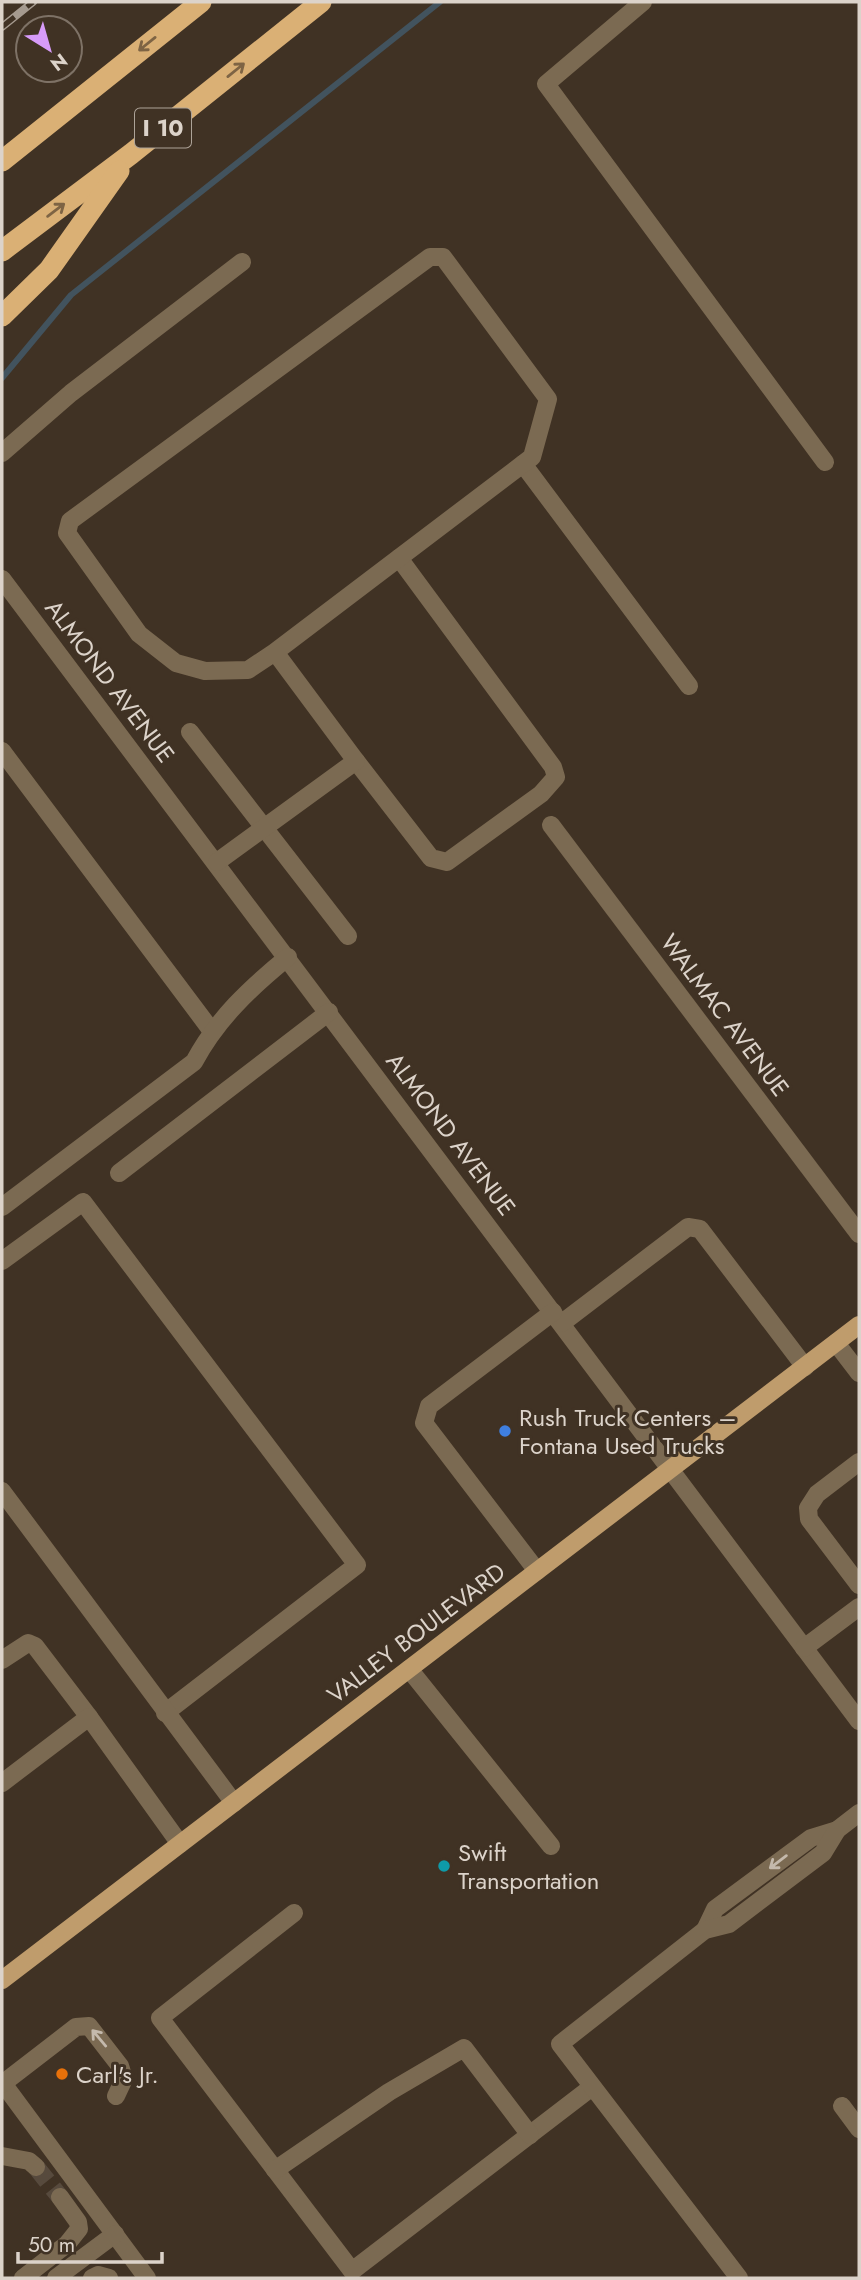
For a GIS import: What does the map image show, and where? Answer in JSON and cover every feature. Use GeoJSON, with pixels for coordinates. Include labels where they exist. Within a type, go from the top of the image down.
{"type":"FeatureCollection","features":[{"type":"Feature","properties":{"kind":"highway"},"geometry":{"type":"LineString","coordinates":[[2,160],[201,2]]}},
{"type":"Feature","properties":{"kind":"highway","name":"I 10"},"geometry":{"type":"LineString","coordinates":[[2,251],[131,154],[321,2]]}},
{"type":"Feature","properties":{"kind":"highway"},"geometry":{"type":"LineString","coordinates":[[2,316],[49,270],[131,154]]}},
{"type":"Feature","properties":{"kind":"main road","name":"VALLEY BOULEVARD"},"geometry":{"type":"LineString","coordinates":[[2,1980],[859,1325]]}},
{"type":"Feature","properties":{"kind":"street"},"geometry":{"type":"LineString","coordinates":[[643,2],[546,84],[825,462]]}},
{"type":"Feature","properties":{"kind":"street"},"geometry":{"type":"LineString","coordinates":[[430,257],[443,257],[548,399],[532,457],[399,558],[248,670],[205,671],[176,663],[139,634],[67,533],[70,521],[430,257]]}},
{"type":"Feature","properties":{"kind":"street"},"geometry":{"type":"LineString","coordinates":[[2,453],[71,393],[242,262]]}},
{"type":"Feature","properties":{"kind":"street"},"geometry":{"type":"LineString","coordinates":[[523,464],[689,686]]}},
{"type":"Feature","properties":{"kind":"street"},"geometry":{"type":"LineString","coordinates":[[275,652],[431,858],[447,862],[541,794],[556,776],[553,767],[399,558]]}},
{"type":"Feature","properties":{"kind":"street","name":"ALMOND AVENUE"},"geometry":{"type":"LineString","coordinates":[[2,579],[217,862],[859,1721]]}},
{"type":"Feature","properties":{"kind":"street"},"geometry":{"type":"LineString","coordinates":[[190,732],[348,936]]}},
{"type":"Feature","properties":{"kind":"street"},"geometry":{"type":"LineString","coordinates":[[2,751],[211,1030]]}},
{"type":"Feature","properties":{"kind":"street"},"geometry":{"type":"LineString","coordinates":[[217,862],[356,761]]}},
{"type":"Feature","properties":{"kind":"street","name":"WALMAC AVENUE"},"geometry":{"type":"LineString","coordinates":[[551,825],[859,1234]]}},
{"type":"Feature","properties":{"kind":"street"},"geometry":{"type":"LineString","coordinates":[[2,1207],[194,1062],[211,1030],[258,981],[288,957]]}},
{"type":"Feature","properties":{"kind":"street"},"geometry":{"type":"LineString","coordinates":[[119,1173],[329,1012]]}},
{"type":"Feature","properties":{"kind":"street"},"geometry":{"type":"LineString","coordinates":[[2,1261],[83,1202],[357,1565],[165,1713]]}},
{"type":"Feature","properties":{"kind":"street"},"geometry":{"type":"LineString","coordinates":[[537,1572],[424,1423],[429,1406],[688,1227],[700,1228],[805,1367]]}},
{"type":"Feature","properties":{"kind":"street"},"geometry":{"type":"LineString","coordinates":[[836,1343],[859,1373]]}},
{"type":"Feature","properties":{"kind":"street"},"geometry":{"type":"LineString","coordinates":[[859,1462],[817,1494],[808,1507],[809,1519],[859,1585]]}},
{"type":"Feature","properties":{"kind":"street"},"geometry":{"type":"LineString","coordinates":[[2,1491],[234,1802]]}},
{"type":"Feature","properties":{"kind":"street"},"geometry":{"type":"LineString","coordinates":[[804,1648],[859,1607]]}},
{"type":"Feature","properties":{"kind":"street"},"geometry":{"type":"LineString","coordinates":[[2,1660],[28,1643],[35,1646],[180,1844]]}},
{"type":"Feature","properties":{"kind":"street"},"geometry":{"type":"LineString","coordinates":[[409,1669],[551,1846]]}},
{"type":"Feature","properties":{"kind":"street"},"geometry":{"type":"LineString","coordinates":[[2,1783],[89,1717]]}},
{"type":"Feature","properties":{"kind":"street"},"geometry":{"type":"LineString","coordinates":[[739,2278],[560,2044],[705,1930],[729,1924],[823,1853],[837,1830],[859,1813]]}},
{"type":"Feature","properties":{"kind":"street"},"geometry":{"type":"LineString","coordinates":[[294,1913],[160,2018],[352,2271],[592,2087]]}},
{"type":"Feature","properties":{"kind":"street"},"geometry":{"type":"LineString","coordinates":[[116,2096],[124,2079],[120,2066],[89,2026],[75,2027],[2,2083],[147,2278]]}},
{"type":"Feature","properties":{"kind":"street"},"geometry":{"type":"LineString","coordinates":[[275,2170],[389,2092],[464,2048],[530,2135]]}},
{"type":"Feature","properties":{"kind":"street"},"geometry":{"type":"LineString","coordinates":[[842,2106],[859,2129]]}},
{"type":"Feature","properties":{"kind":"street"},"geometry":{"type":"LineString","coordinates":[[2,2156],[29,2161],[36,2167]]}},
{"type":"Feature","properties":{"kind":"street"},"geometry":{"type":"LineString","coordinates":[[23,2278],[67,2244],[79,2230],[78,2222],[60,2197]]}},
{"type":"Feature","properties":{"kind":"street"},"geometry":{"type":"LineString","coordinates":[[56,2278],[115,2234]]}},
{"type":"Feature","properties":{"kind":"street"},"geometry":{"type":"LineString","coordinates":[[92,2278],[98,2275],[109,2278]]}},
{"type":"Feature","properties":{"kind":"waterway"},"geometry":{"type":"LineString","coordinates":[[2,378],[71,295],[440,2]]}},
{"type":"Feature","properties":{"kind":"tunnel"},"geometry":{"type":"LineString","coordinates":[[36,2167],[60,2197]]}},
{"type":"Feature","properties":{"kind":"railway"},"geometry":{"type":"LineString","coordinates":[[2,27],[33,2]]}},
{"type":"Feature","properties":{"kind":"place","name":"Rush Truck Centers – Fontana Used Trucks"},"geometry":{"type":"Point","coordinates":[505,1431]}},
{"type":"Feature","properties":{"kind":"place","name":"Swift Transportation"},"geometry":{"type":"Point","coordinates":[444,1866]}},
{"type":"Feature","properties":{"kind":"place","name":"Carl's Jr."},"geometry":{"type":"Point","coordinates":[62,2074]}}]}
